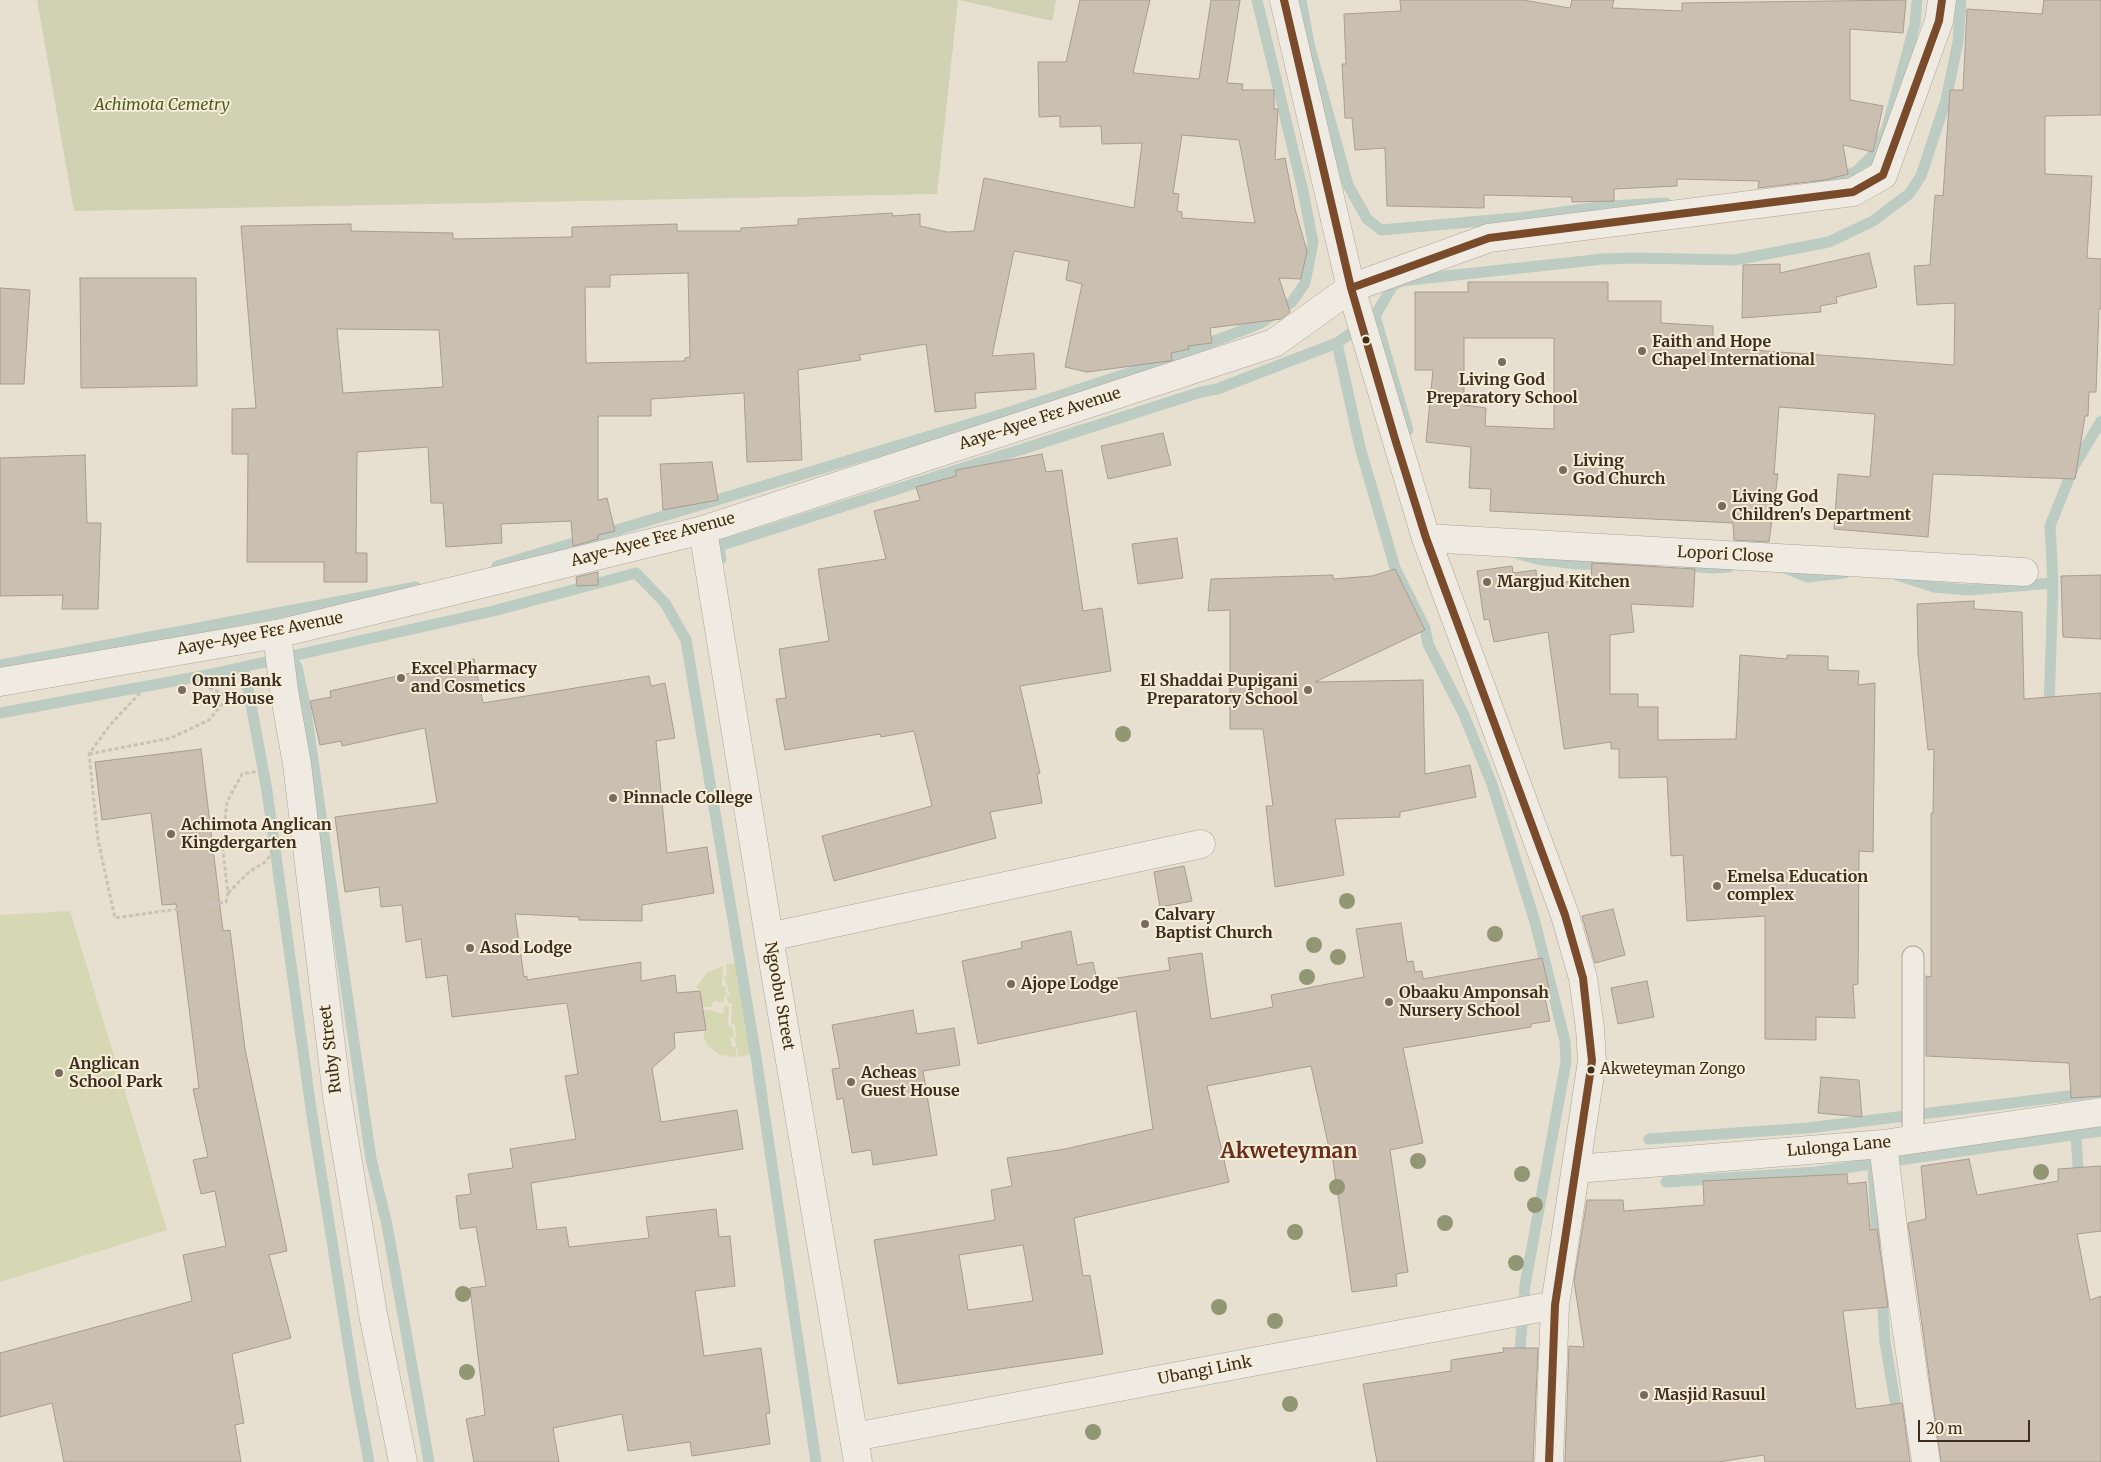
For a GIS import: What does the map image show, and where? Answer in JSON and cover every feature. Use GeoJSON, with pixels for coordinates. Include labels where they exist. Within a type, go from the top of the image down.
{"type":"FeatureCollection","features":[{"type":"Feature","properties":{"kind":"street"},"geometry":{"type":"LineString","coordinates":[[1284,0],[1351,288],[1426,538],[1565,916],[1583,978],[1590,1028],[1592,1061],[1555,1305],[1549,1462]]}},
{"type":"Feature","properties":{"kind":"street","name":"Aaye-Ayee Fɛɛ Avenue"},"geometry":{"type":"LineString","coordinates":[[0,682],[277,634],[703,530],[1274,343],[1351,288],[1489,238],[1853,192],[1883,175],[1939,21],[1942,0]]}},
{"type":"Feature","properties":{"kind":"street","name":"Ngoobu Street"},"geometry":{"type":"LineString","coordinates":[[703,530],[769,937],[856,1450]]}},
{"type":"Feature","properties":{"kind":"street","name":"Lopori Close"},"geometry":{"type":"LineString","coordinates":[[1426,538],[2024,572]]}},
{"type":"Feature","properties":{"kind":"street","name":"Ruby Street"},"geometry":{"type":"LineString","coordinates":[[277,634],[284,691],[298,764],[338,1106],[373,1314],[403,1462]]}},
{"type":"Feature","properties":{"kind":"street"},"geometry":{"type":"LineString","coordinates":[[769,937],[1201,844]]}},
{"type":"Feature","properties":{"kind":"street","name":"Lulonga Lane"},"geometry":{"type":"LineString","coordinates":[[1576,1169],[1883,1144],[2101,1112]]}},
{"type":"Feature","properties":{"kind":"street"},"geometry":{"type":"LineString","coordinates":[[1883,1144],[1899,1277],[1926,1462]]}},
{"type":"Feature","properties":{"kind":"street","name":"Ubangi Link"},"geometry":{"type":"LineString","coordinates":[[856,1450],[1555,1305]]}},
{"type":"Feature","properties":{"kind":"lane"},"geometry":{"type":"LineString","coordinates":[[1913,1139],[1914,957]]}},
{"type":"Feature","properties":{"kind":"path"},"geometry":{"type":"LineString","coordinates":[[159,655],[141,692],[110,725],[89,754],[98,840],[115,918],[226,902],[228,894],[222,843],[227,802],[242,774],[298,764]]}},
{"type":"Feature","properties":{"kind":"path"},"geometry":{"type":"LineString","coordinates":[[89,754],[172,738],[209,720],[229,696],[284,691]]}},
{"type":"Feature","properties":{"kind":"path"},"geometry":{"type":"LineString","coordinates":[[228,894],[249,872],[265,862],[274,850],[306,837]]}},
{"type":"Feature","properties":{"kind":"green space","name":"Achimota Cemetry"},"geometry":{"type":"Polygon","coordinates":[[[37,0],[958,0],[937,194],[74,211],[37,0]]]}},
{"type":"Feature","properties":{"kind":"green space"},"geometry":{"type":"Polygon","coordinates":[[[959,0],[1056,0],[1052,21],[959,0]]]}},
{"type":"Feature","properties":{"kind":"green space","name":"Anglican School Park"},"geometry":{"type":"Polygon","coordinates":[[[70,911],[167,1230],[0,1282],[0,915],[70,911]]]}},
{"type":"Feature","properties":{"kind":"green space"},"geometry":{"type":"Polygon","coordinates":[[[737,963],[752,1054],[739,1057],[734,1038],[736,1037],[735,1025],[731,1024],[732,1004],[728,1003],[727,996],[730,996],[724,977],[727,975],[726,964],[737,963]]]}},
{"type":"Feature","properties":{"kind":"green space"},"geometry":{"type":"Polygon","coordinates":[[[723,966],[722,986],[725,986],[727,995],[724,996],[724,1003],[714,1001],[711,1007],[703,1007],[703,1010],[711,1010],[720,1014],[724,1012],[724,1005],[729,1006],[728,1026],[732,1027],[734,1037],[730,1038],[732,1047],[735,1047],[737,1057],[720,1055],[708,1046],[703,1036],[705,1030],[700,990],[696,987],[707,973],[723,966]]]}},
{"type":"Feature","properties":{"kind":"building"},"geometry":{"type":"Polygon","coordinates":[[[1080,0],[1150,0],[1133,73],[1199,79],[1211,0],[1240,0],[1227,83],[1243,84],[1242,90],[1274,90],[1274,109],[1278,109],[1275,160],[1285,158],[1295,209],[1307,251],[1301,279],[1279,278],[1290,312],[1281,319],[1210,328],[1212,343],[1188,346],[1189,349],[1171,353],[1172,360],[1169,361],[1087,372],[1065,367],[1082,284],[1066,280],[1069,261],[1014,251],[992,356],[1034,353],[1036,389],[975,393],[976,408],[935,412],[926,344],[859,355],[861,360],[798,370],[802,460],[747,462],[744,393],[651,399],[651,416],[598,416],[598,500],[607,498],[615,531],[598,535],[598,539],[573,546],[571,521],[501,524],[502,543],[446,547],[443,503],[431,503],[428,447],[357,452],[356,553],[367,553],[367,582],[324,582],[324,562],[247,562],[248,454],[232,454],[232,409],[256,408],[241,226],[351,224],[351,231],[453,233],[453,239],[572,237],[572,227],[677,224],[677,231],[741,231],[741,228],[798,225],[798,219],[892,213],[893,216],[920,214],[920,226],[947,232],[974,231],[984,178],[1134,208],[1142,143],[1102,144],[1101,126],[1060,127],[1060,116],[1039,117],[1038,62],[1066,62],[1080,0]],[[1182,135],[1173,193],[1179,194],[1177,211],[1182,212],[1182,218],[1255,223],[1239,140],[1182,135]],[[688,273],[610,275],[610,287],[585,287],[586,363],[685,361],[685,358],[690,357],[688,273]],[[337,329],[343,393],[443,387],[439,330],[337,329]]]}},
{"type":"Feature","properties":{"kind":"building"},"geometry":{"type":"Polygon","coordinates":[[[1400,0],[1523,0],[1570,8],[1572,0],[1614,0],[1612,8],[1682,11],[1682,3],[1906,0],[1903,33],[1850,29],[1850,100],[1883,106],[1873,152],[1843,145],[1848,174],[1825,180],[1758,188],[1759,181],[1677,179],[1677,186],[1614,189],[1614,201],[1572,202],[1572,197],[1484,195],[1484,208],[1387,206],[1385,148],[1355,150],[1352,118],[1345,118],[1342,64],[1346,64],[1344,14],[1401,11],[1400,0]]]}},
{"type":"Feature","properties":{"kind":"building"},"geometry":{"type":"Polygon","coordinates":[[[2044,0],[2101,0],[2101,115],[2045,116],[2045,174],[2092,176],[2087,258],[2101,259],[2101,309],[2099,308],[2096,392],[2089,392],[2088,416],[2085,416],[2075,479],[1933,474],[1928,537],[1834,529],[1838,474],[1870,477],[1875,414],[1779,407],[1774,474],[1778,474],[1769,542],[1734,540],[1733,523],[1490,511],[1491,489],[1469,488],[1471,447],[1426,442],[1433,370],[1415,370],[1415,292],[1468,292],[1468,282],[1608,282],[1608,301],[1661,301],[1661,323],[1713,326],[1713,347],[1954,365],[1955,303],[1917,305],[1914,266],[1930,265],[1935,195],[1943,196],[1950,90],[1963,90],[1967,9],[2042,14],[2044,0]],[[1464,338],[1464,405],[1486,408],[1485,426],[1554,429],[1554,338],[1464,338]]]}},
{"type":"Feature","properties":{"kind":"building"},"geometry":{"type":"Polygon","coordinates":[[[1869,253],[1877,287],[1836,297],[1837,303],[1820,306],[1821,312],[1742,318],[1743,265],[1780,264],[1780,273],[1869,253]]]}},
{"type":"Feature","properties":{"kind":"building"},"geometry":{"type":"Polygon","coordinates":[[[80,278],[196,278],[197,386],[81,388],[80,278]]]}},
{"type":"Feature","properties":{"kind":"building"},"geometry":{"type":"Polygon","coordinates":[[[0,288],[30,290],[24,384],[0,384],[0,288]]]}},
{"type":"Feature","properties":{"kind":"building"},"geometry":{"type":"Polygon","coordinates":[[[1163,433],[1171,465],[1108,479],[1101,446],[1163,433]]]}},
{"type":"Feature","properties":{"kind":"building"},"geometry":{"type":"Polygon","coordinates":[[[1042,454],[1046,472],[1062,470],[1083,611],[1102,608],[1111,671],[1020,686],[1040,773],[1037,774],[1042,803],[990,812],[996,838],[834,881],[822,836],[932,806],[914,731],[881,737],[880,734],[785,750],[776,699],[786,698],[779,649],[829,641],[818,569],[886,559],[874,511],[920,500],[916,487],[956,476],[956,470],[1042,454]]]}},
{"type":"Feature","properties":{"kind":"building"},"geometry":{"type":"Polygon","coordinates":[[[85,455],[87,523],[101,523],[98,609],[62,609],[63,595],[0,596],[0,458],[85,455]]]}},
{"type":"Feature","properties":{"kind":"building"},"geometry":{"type":"Polygon","coordinates":[[[712,462],[718,500],[663,510],[660,464],[712,462]]]}},
{"type":"Feature","properties":{"kind":"building"},"geometry":{"type":"Polygon","coordinates":[[[1177,538],[1183,578],[1138,584],[1132,544],[1177,538]]]}},
{"type":"Feature","properties":{"kind":"building"},"geometry":{"type":"Polygon","coordinates":[[[1592,563],[1695,569],[1693,607],[1631,604],[1634,632],[1610,635],[1610,694],[1638,694],[1638,707],[1658,707],[1658,740],[1736,739],[1740,655],[1787,659],[1787,655],[1828,656],[1828,670],[1859,671],[1858,685],[1875,683],[1873,852],[1859,851],[1858,984],[1853,985],[1855,1018],[1816,1017],[1816,1040],[1765,1039],[1765,916],[1687,921],[1683,855],[1671,856],[1667,777],[1619,778],[1619,749],[1611,749],[1611,742],[1564,749],[1548,632],[1494,642],[1489,619],[1484,620],[1477,571],[1512,566],[1513,573],[1536,570],[1537,584],[1591,580],[1592,563]]]}},
{"type":"Feature","properties":{"kind":"building"},"geometry":{"type":"Polygon","coordinates":[[[1395,569],[1425,630],[1315,682],[1423,680],[1425,774],[1470,765],[1476,797],[1400,812],[1400,817],[1335,819],[1344,875],[1275,887],[1266,806],[1273,806],[1263,729],[1230,729],[1230,610],[1208,611],[1211,579],[1333,575],[1333,579],[1372,576],[1395,569]]]}},
{"type":"Feature","properties":{"kind":"building"},"geometry":{"type":"Polygon","coordinates":[[[598,572],[598,585],[577,586],[576,577],[598,572]]]}},
{"type":"Feature","properties":{"kind":"building"},"geometry":{"type":"Polygon","coordinates":[[[2101,575],[2101,639],[2063,637],[2061,576],[2101,575]]]}},
{"type":"Feature","properties":{"kind":"building"},"geometry":{"type":"Polygon","coordinates":[[[1974,601],[1974,609],[2022,612],[2024,699],[2101,693],[2101,1096],[2071,1098],[2069,1063],[1926,1056],[1926,976],[1931,977],[1931,813],[1933,813],[1934,749],[1928,750],[1918,653],[1917,604],[1974,601]]]}},
{"type":"Feature","properties":{"kind":"building"},"geometry":{"type":"Polygon","coordinates":[[[474,659],[483,703],[649,676],[651,686],[665,683],[675,738],[656,741],[667,853],[707,847],[714,893],[642,905],[642,921],[579,920],[579,917],[515,914],[524,977],[527,976],[527,980],[641,962],[641,981],[675,975],[677,993],[700,991],[706,1030],[674,1033],[675,1048],[652,1068],[661,1122],[737,1110],[743,1149],[531,1183],[537,1230],[566,1227],[569,1247],[649,1238],[646,1217],[716,1209],[719,1237],[730,1236],[735,1286],[695,1291],[704,1356],[761,1348],[770,1413],[766,1414],[770,1444],[692,1456],[690,1442],[628,1451],[622,1414],[553,1428],[559,1462],[474,1462],[466,1419],[485,1415],[470,1288],[486,1286],[476,1227],[460,1229],[456,1196],[471,1194],[468,1174],[513,1168],[510,1149],[576,1139],[565,1076],[578,1074],[567,1003],[452,1017],[447,975],[426,978],[421,939],[406,942],[402,905],[381,907],[379,887],[345,892],[335,817],[437,803],[425,728],[342,746],[341,741],[320,745],[310,701],[331,697],[330,691],[474,659]]]}},
{"type":"Feature","properties":{"kind":"building"},"geometry":{"type":"Polygon","coordinates":[[[201,749],[223,931],[230,930],[245,1049],[287,1251],[269,1255],[291,1338],[232,1354],[244,1423],[235,1425],[241,1462],[64,1462],[52,1403],[0,1417],[0,1353],[192,1301],[183,1255],[226,1246],[215,1191],[201,1194],[193,1160],[208,1157],[193,1089],[199,1088],[176,904],[162,905],[151,813],[102,820],[95,762],[201,749]]]}},
{"type":"Feature","properties":{"kind":"building"},"geometry":{"type":"Polygon","coordinates":[[[1184,866],[1192,901],[1160,907],[1154,872],[1184,866]]]}},
{"type":"Feature","properties":{"kind":"building"},"geometry":{"type":"Polygon","coordinates":[[[1613,909],[1625,955],[1595,963],[1582,916],[1613,909]]]}},
{"type":"Feature","properties":{"kind":"building"},"geometry":{"type":"Polygon","coordinates":[[[1401,923],[1407,962],[1413,961],[1415,972],[1422,971],[1423,979],[1542,958],[1550,993],[1544,994],[1550,1021],[1531,1024],[1531,1027],[1403,1048],[1423,1143],[1390,1150],[1408,1272],[1396,1274],[1397,1286],[1352,1292],[1331,1147],[1329,1148],[1311,1066],[1207,1086],[1229,1182],[1074,1218],[1083,1276],[1090,1275],[1103,1354],[898,1384],[874,1240],[995,1220],[991,1190],[1012,1186],[1007,1158],[1065,1149],[1153,1129],[1136,1011],[978,1044],[962,961],[1022,948],[1021,942],[1071,931],[1077,965],[1093,962],[1097,981],[1170,970],[1168,958],[1202,953],[1211,1019],[1273,1007],[1271,995],[1364,977],[1356,929],[1401,923]],[[1023,1245],[959,1255],[968,1310],[1033,1301],[1023,1245]]]}},
{"type":"Feature","properties":{"kind":"building"},"geometry":{"type":"Polygon","coordinates":[[[1647,981],[1654,1017],[1618,1024],[1611,988],[1647,981]]]}},
{"type":"Feature","properties":{"kind":"building"},"geometry":{"type":"Polygon","coordinates":[[[913,1010],[917,1034],[954,1028],[960,1065],[923,1071],[937,1155],[873,1165],[871,1150],[852,1153],[843,1098],[837,1100],[832,1069],[840,1068],[832,1025],[913,1010]]]}},
{"type":"Feature","properties":{"kind":"building"},"geometry":{"type":"Polygon","coordinates":[[[1821,1077],[1859,1080],[1862,1117],[1818,1113],[1821,1077]]]}},
{"type":"Feature","properties":{"kind":"building"},"geometry":{"type":"Polygon","coordinates":[[[1969,1159],[1977,1195],[2058,1181],[2058,1169],[2101,1166],[2101,1231],[2077,1234],[2090,1300],[2101,1296],[2101,1462],[1941,1462],[1908,1223],[1926,1219],[1921,1166],[1969,1159]]]}},
{"type":"Feature","properties":{"kind":"building"},"geometry":{"type":"Polygon","coordinates":[[[1847,1174],[1848,1184],[1866,1182],[1870,1230],[1877,1229],[1888,1307],[1843,1311],[1856,1409],[1902,1403],[1910,1462],[1765,1462],[1764,1455],[1718,1462],[1565,1462],[1569,1346],[1584,1347],[1574,1281],[1587,1200],[1623,1200],[1624,1211],[1704,1205],[1703,1181],[1847,1174]]]}},
{"type":"Feature","properties":{"kind":"building"},"geometry":{"type":"Polygon","coordinates":[[[1503,1348],[1538,1348],[1533,1462],[1377,1462],[1363,1384],[1451,1371],[1451,1360],[1504,1352],[1503,1348]]]}},
{"type":"Feature","properties":{"kind":"waterway"},"geometry":{"type":"LineString","coordinates":[[497,566],[1013,411],[1147,367],[1261,323],[1292,302],[1305,283],[1313,242],[1303,191],[1257,0]]}},
{"type":"Feature","properties":{"kind":"waterway"},"geometry":{"type":"LineString","coordinates":[[1301,0],[1310,48],[1348,185],[1367,219],[1381,230],[1526,217],[1607,206],[1666,203]]}},
{"type":"Feature","properties":{"kind":"waterway"},"geometry":{"type":"LineString","coordinates":[[1819,184],[1828,183],[1857,171],[1876,152],[1887,128],[1915,24],[1917,0]]}},
{"type":"Feature","properties":{"kind":"waterway"},"geometry":{"type":"LineString","coordinates":[[721,559],[719,546],[1201,392],[1217,389],[1337,343],[1375,316],[1393,285],[1401,281],[1603,259],[1735,260],[1829,242],[1873,221],[1909,194],[1921,176],[1946,100],[1958,42],[1961,0]]}},
{"type":"Feature","properties":{"kind":"waterway"},"geometry":{"type":"LineString","coordinates":[[1375,316],[1408,430]]}},
{"type":"Feature","properties":{"kind":"waterway"},"geometry":{"type":"LineString","coordinates":[[1337,343],[1360,447],[1395,568],[1425,628],[1428,644],[1464,715],[1492,784],[1535,922],[1565,1041],[1566,1062],[1525,1285],[1519,1363]]}},
{"type":"Feature","properties":{"kind":"waterway"},"geometry":{"type":"LineString","coordinates":[[2049,710],[2053,583],[2050,526],[2074,466],[2101,421]]}},
{"type":"Feature","properties":{"kind":"waterway"},"geometry":{"type":"LineString","coordinates":[[1519,554],[1537,559],[1576,564],[1652,564]]}},
{"type":"Feature","properties":{"kind":"waterway"},"geometry":{"type":"LineString","coordinates":[[1688,566],[1729,567]]}},
{"type":"Feature","properties":{"kind":"waterway"},"geometry":{"type":"LineString","coordinates":[[1782,567],[1807,577],[1844,573]]}},
{"type":"Feature","properties":{"kind":"waterway"},"geometry":{"type":"LineString","coordinates":[[0,713],[207,675],[493,611],[636,573],[665,603],[686,640],[756,1057],[816,1462]]}},
{"type":"Feature","properties":{"kind":"waterway"},"geometry":{"type":"LineString","coordinates":[[1897,575],[1934,587],[1969,590],[2053,583]]}},
{"type":"Feature","properties":{"kind":"waterway"},"geometry":{"type":"LineString","coordinates":[[0,665],[416,587]]}},
{"type":"Feature","properties":{"kind":"waterway"},"geometry":{"type":"LineString","coordinates":[[289,656],[297,667],[305,705],[371,1159],[387,1225],[429,1462]]}},
{"type":"Feature","properties":{"kind":"waterway"},"geometry":{"type":"LineString","coordinates":[[242,667],[246,677],[267,791],[312,1116],[369,1462]]}},
{"type":"Feature","properties":{"kind":"waterway"},"geometry":{"type":"LineString","coordinates":[[1649,1139],[1808,1128],[2101,1092]]}},
{"type":"Feature","properties":{"kind":"waterway"},"geometry":{"type":"LineString","coordinates":[[1666,1182],[1816,1172],[2101,1131]]}},
{"type":"Feature","properties":{"kind":"waterway"},"geometry":{"type":"LineString","coordinates":[[2076,1134],[2079,1183]]}},
{"type":"Feature","properties":{"kind":"waterway"},"geometry":{"type":"LineString","coordinates":[[1873,1166],[1877,1243]]}},
{"type":"Feature","properties":{"kind":"waterway"},"geometry":{"type":"LineString","coordinates":[[1882,1293],[1885,1342],[1895,1401]]}},
{"type":"Feature","properties":{"kind":"transit line"},"geometry":{"type":"LineString","coordinates":[[1284,0],[1351,288],[1395,439],[1426,538],[1565,915],[1583,978],[1592,1061],[1555,1305],[1549,1462]]}},
{"type":"Feature","properties":{"kind":"transit line"},"geometry":{"type":"LineString","coordinates":[[1351,288],[1489,238],[1853,192],[1883,175],[1939,21],[1942,0]]}},
{"type":"Feature","properties":{"kind":"place","name":"Faith and Hope Chapel International"},"geometry":{"type":"Point","coordinates":[1642,351]}},
{"type":"Feature","properties":{"kind":"place","name":"Living God Preparatory School"},"geometry":{"type":"Point","coordinates":[1502,362]}},
{"type":"Feature","properties":{"kind":"place","name":"Living God Church"},"geometry":{"type":"Point","coordinates":[1563,470]}},
{"type":"Feature","properties":{"kind":"place","name":"Living God Children's Department"},"geometry":{"type":"Point","coordinates":[1722,506]}},
{"type":"Feature","properties":{"kind":"place","name":"Margjud Kitchen"},"geometry":{"type":"Point","coordinates":[1487,582]}},
{"type":"Feature","properties":{"kind":"place","name":"Excel Pharmacy and Cosmetics"},"geometry":{"type":"Point","coordinates":[401,678]}},
{"type":"Feature","properties":{"kind":"place","name":"Omni Bank Pay House"},"geometry":{"type":"Point","coordinates":[182,690]}},
{"type":"Feature","properties":{"kind":"place","name":"El Shaddai Pupigani Preparatory School"},"geometry":{"type":"Point","coordinates":[1308,690]}},
{"type":"Feature","properties":{"kind":"place","name":"Pinnacle College"},"geometry":{"type":"Point","coordinates":[613,798]}},
{"type":"Feature","properties":{"kind":"place","name":"Achimota Anglican Kingdergarten"},"geometry":{"type":"Point","coordinates":[171,834]}},
{"type":"Feature","properties":{"kind":"place","name":"Emelsa Education complex"},"geometry":{"type":"Point","coordinates":[1717,886]}},
{"type":"Feature","properties":{"kind":"place","name":"Calvary Baptist Church"},"geometry":{"type":"Point","coordinates":[1145,924]}},
{"type":"Feature","properties":{"kind":"place","name":"Asod Lodge"},"geometry":{"type":"Point","coordinates":[470,948]}},
{"type":"Feature","properties":{"kind":"place","name":"Ajope Lodge"},"geometry":{"type":"Point","coordinates":[1011,984]}},
{"type":"Feature","properties":{"kind":"place","name":"Obaaku Amponsah Nursery School"},"geometry":{"type":"Point","coordinates":[1389,1002]}},
{"type":"Feature","properties":{"kind":"place","name":"Akweteyman Zongo"},"geometry":{"type":"Point","coordinates":[1591,1070]}},
{"type":"Feature","properties":{"kind":"place","name":"Anglican School Park"},"geometry":{"type":"Point","coordinates":[59,1073]}},
{"type":"Feature","properties":{"kind":"place","name":"Acheas Guest House"},"geometry":{"type":"Point","coordinates":[851,1082]}},
{"type":"Feature","properties":{"kind":"place","name":"Masjid Rasuul"},"geometry":{"type":"Point","coordinates":[1644,1395]}},
{"type":"Feature","properties":{"kind":"district","name":"Akweteyman"},"geometry":{"type":"Point","coordinates":[1289,1152]}}]}
